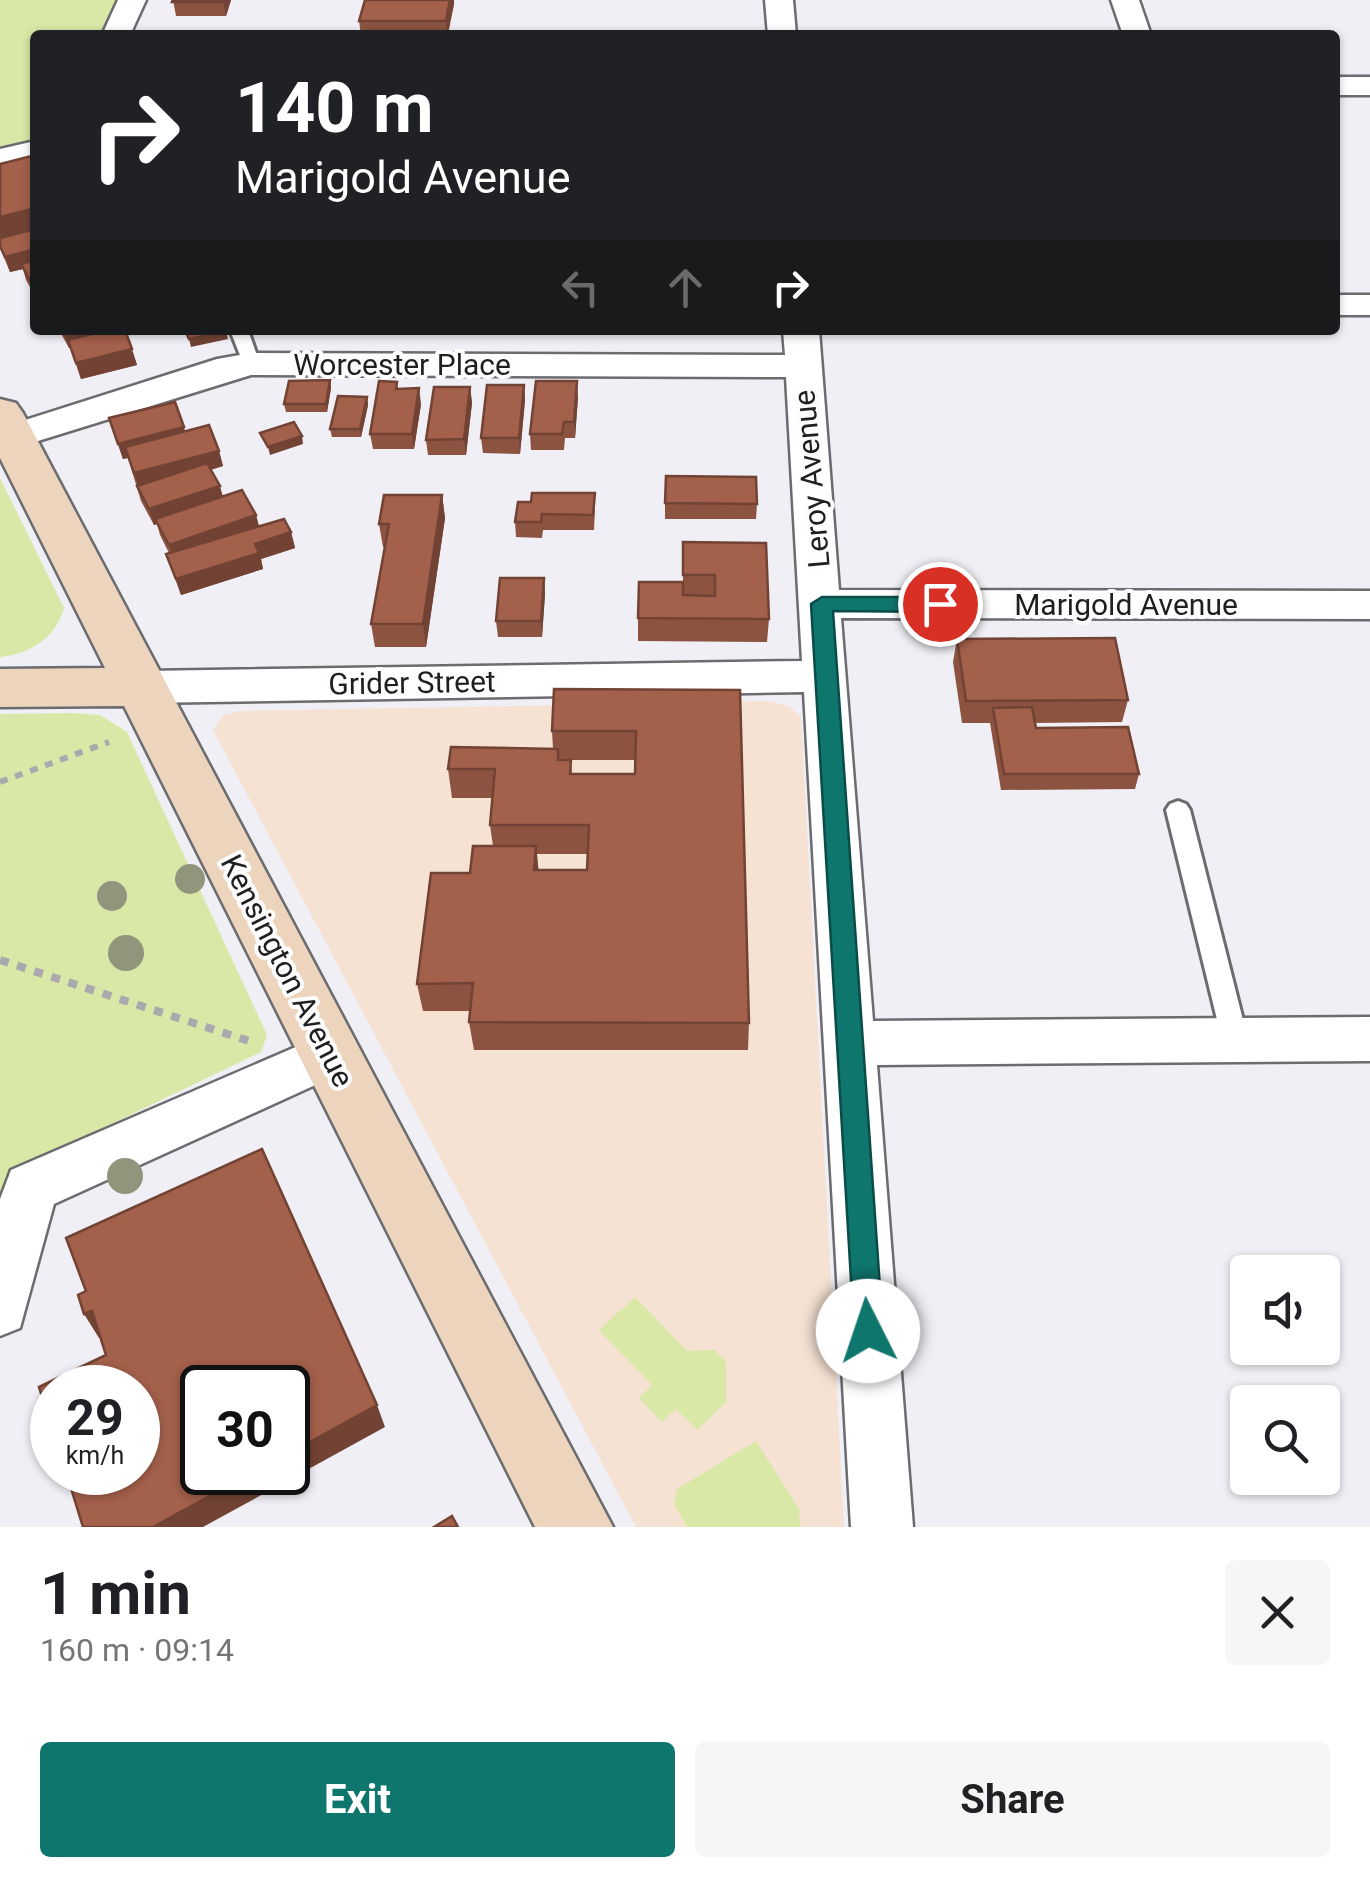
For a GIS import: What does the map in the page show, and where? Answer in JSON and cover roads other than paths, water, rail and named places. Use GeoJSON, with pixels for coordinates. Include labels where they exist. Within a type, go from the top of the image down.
{"type":"FeatureCollection","features":[{"type":"Feature","properties":{"kind":"street"},"geometry":{"type":"LineString","coordinates":[[118,30],[132,0]]}},
{"type":"Feature","properties":{"kind":"street"},"geometry":{"type":"LineString","coordinates":[[780,0],[782,30]]}},
{"type":"Feature","properties":{"kind":"street"},"geometry":{"type":"LineString","coordinates":[[1125,0],[1135,30]]}},
{"type":"Feature","properties":{"kind":"street"},"geometry":{"type":"LineString","coordinates":[[1340,86],[1370,86]]}},
{"type":"Feature","properties":{"kind":"street"},"geometry":{"type":"LineString","coordinates":[[0,159],[30,151]]}},
{"type":"Feature","properties":{"kind":"street"},"geometry":{"type":"LineString","coordinates":[[1340,305],[1370,305]]}},
{"type":"Feature","properties":{"kind":"street","name":"Worcester Place"},"geometry":{"type":"LineString","coordinates":[[6,425],[230,366],[245,347],[802,348]]}},
{"type":"Feature","properties":{"kind":"street","name":"Leroy Avenue"},"geometry":{"type":"LineString","coordinates":[[802,348],[882,1527]]}},
{"type":"Feature","properties":{"kind":"street","name":"Kensington Avenue"},"geometry":{"type":"LineString","coordinates":[[6,425],[145,686],[328,1055],[576,1527]]}},
{"type":"Feature","properties":{"kind":"street","name":"Marigold Avenue"},"geometry":{"type":"LineString","coordinates":[[822,604],[1370,605]]}},
{"type":"Feature","properties":{"kind":"street","name":"Grider Street"},"geometry":{"type":"LineString","coordinates":[[0,688],[824,676]]}},
{"type":"Feature","properties":{"kind":"street"},"geometry":{"type":"LineString","coordinates":[[848,1044],[1370,1039]]}},
{"type":"Feature","properties":{"kind":"street"},"geometry":{"type":"LineString","coordinates":[[0,1309],[30,1188],[328,1055]]}},
{"type":"Feature","properties":{"kind":"lane"},"geometry":{"type":"LineString","coordinates":[[1178,810],[1235,1040]]}}]}
